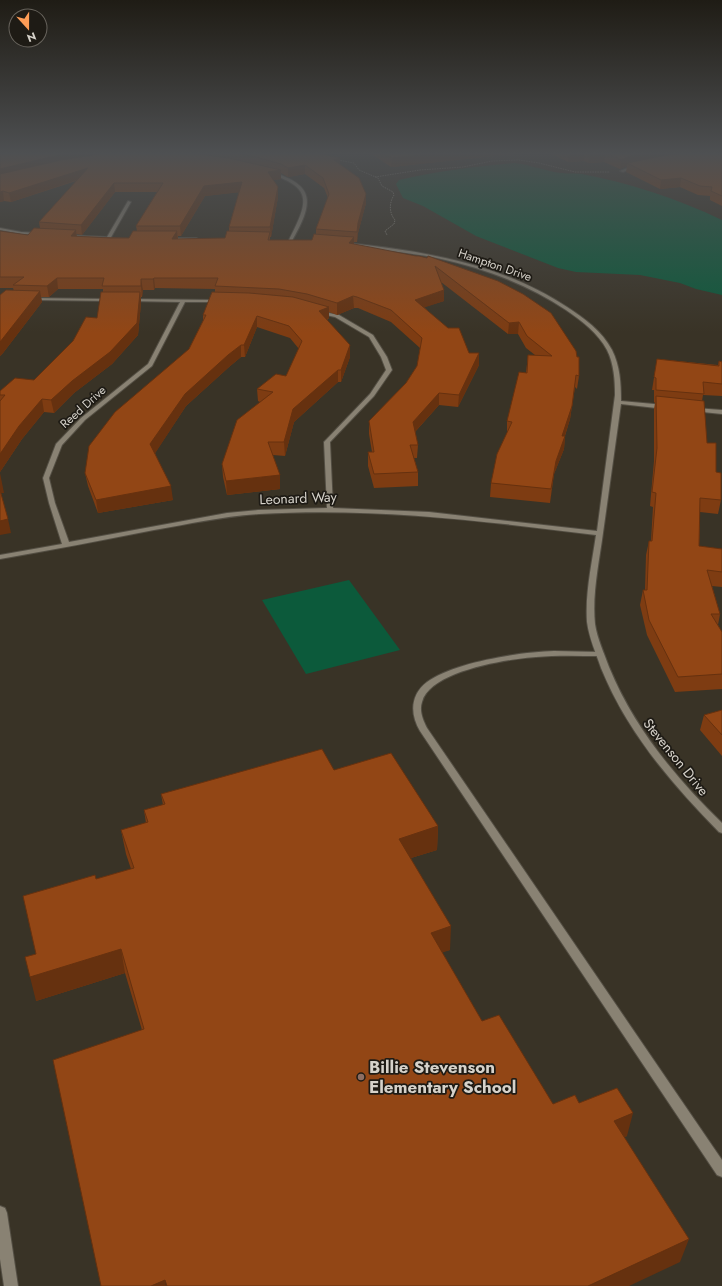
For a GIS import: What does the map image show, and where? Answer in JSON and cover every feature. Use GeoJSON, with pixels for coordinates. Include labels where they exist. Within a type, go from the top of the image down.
{"type":"FeatureCollection","features":[{"type":"Feature","properties":{"kind":"street"},"geometry":{"type":"LineString","coordinates":[[109,238],[123,213]]}},
{"type":"Feature","properties":{"kind":"street"},"geometry":{"type":"LineString","coordinates":[[292,240],[303,213]]}},
{"type":"Feature","properties":{"kind":"street"},"geometry":{"type":"LineString","coordinates":[[0,229],[21,233],[43,234]]}},
{"type":"Feature","properties":{"kind":"street"},"geometry":{"type":"LineString","coordinates":[[58,235],[117,238]]}},
{"type":"Feature","properties":{"kind":"street"},"geometry":{"type":"LineString","coordinates":[[164,238],[204,239]]}},
{"type":"Feature","properties":{"kind":"street"},"geometry":{"type":"LineString","coordinates":[[284,240],[297,240]]}},
{"type":"Feature","properties":{"kind":"street","name":"Hampton Drive"},"geometry":{"type":"LineString","coordinates":[[341,243],[382,248],[439,258],[486,270],[527,286],[565,306],[590,326],[608,348],[615,364],[618,380],[618,402],[600,533]]}},
{"type":"Feature","properties":{"kind":"street"},"geometry":{"type":"LineString","coordinates":[[24,299],[119,300]]}},
{"type":"Feature","properties":{"kind":"street"},"geometry":{"type":"LineString","coordinates":[[127,300],[226,302]]}},
{"type":"Feature","properties":{"kind":"street","name":"Reed Drive"},"geometry":{"type":"LineString","coordinates":[[66,545],[52,503],[46,478],[60,444],[83,419],[150,364],[183,301]]}},
{"type":"Feature","properties":{"kind":"street"},"geometry":{"type":"LineString","coordinates":[[311,310],[337,316],[372,336],[384,357],[388,370],[372,395],[326,442],[330,509]]}},
{"type":"Feature","properties":{"kind":"street"},"geometry":{"type":"LineString","coordinates":[[618,402],[670,407]]}},
{"type":"Feature","properties":{"kind":"street"},"geometry":{"type":"LineString","coordinates":[[685,409],[722,412]]}},
{"type":"Feature","properties":{"kind":"street","name":"Leonard Way"},"geometry":{"type":"LineString","coordinates":[[0,557],[222,516],[257,512],[330,509],[436,514],[600,533]]}},
{"type":"Feature","properties":{"kind":"street","name":"Stevenson Drive"},"geometry":{"type":"LineString","coordinates":[[600,533],[592,588],[592,628],[600,654],[619,701],[632,724],[650,750],[697,804],[722,829]]}},
{"type":"Feature","properties":{"kind":"street"},"geometry":{"type":"LineString","coordinates":[[600,654],[528,655],[508,658],[446,675],[430,683],[422,692],[417,702],[417,716],[422,729],[722,1171]]}},
{"type":"Feature","properties":{"kind":"street"},"geometry":{"type":"LineString","coordinates":[[0,1213],[11,1286]]}},
{"type":"Feature","properties":{"kind":"path"},"geometry":{"type":"LineString","coordinates":[[382,248],[391,240],[385,231],[394,224],[395,220],[390,213]]}},
{"type":"Feature","properties":{"kind":"green space"},"geometry":{"type":"Polygon","coordinates":[[[435,213],[706,213],[722,220],[722,295],[696,289],[680,283],[640,275],[576,272],[558,268],[476,236],[435,213]]]}},
{"type":"Feature","properties":{"kind":"green space"},"geometry":{"type":"Polygon","coordinates":[[[349,580],[400,650],[306,674],[262,600],[349,580]]]}},
{"type":"Feature","properties":{"kind":"building"},"geometry":{"type":"Polygon","coordinates":[[[47,213],[90,213],[81,225],[39,222],[47,213]]]}},
{"type":"Feature","properties":{"kind":"building"},"geometry":{"type":"Polygon","coordinates":[[[144,213],[188,213],[180,226],[136,226],[144,213]]]}},
{"type":"Feature","properties":{"kind":"building"},"geometry":{"type":"Polygon","coordinates":[[[233,213],[273,213],[270,227],[229,227],[233,213]]]}},
{"type":"Feature","properties":{"kind":"building"},"geometry":{"type":"Polygon","coordinates":[[[322,213],[361,213],[357,232],[316,229],[322,213]]]}},
{"type":"Feature","properties":{"kind":"building"},"geometry":{"type":"Polygon","coordinates":[[[34,228],[76,230],[71,236],[111,238],[129,238],[133,231],[177,231],[172,239],[225,238],[227,231],[270,232],[268,240],[312,240],[314,234],[354,237],[349,243],[427,258],[428,256],[498,281],[523,294],[551,313],[576,351],[577,357],[579,357],[579,376],[576,375],[572,406],[562,436],[565,436],[556,461],[551,489],[491,483],[497,454],[512,422],[507,421],[519,372],[527,373],[528,355],[552,356],[527,336],[519,322],[509,323],[435,266],[444,290],[415,300],[448,328],[459,328],[469,353],[479,353],[459,395],[439,393],[413,422],[418,445],[410,445],[418,472],[374,474],[368,452],[374,452],[369,421],[406,383],[417,366],[422,338],[391,310],[353,296],[337,303],[307,294],[279,289],[215,286],[218,278],[154,278],[141,279],[141,286],[102,286],[104,278],[57,278],[47,286],[13,285],[24,277],[0,277],[0,231],[28,235],[34,228]]]}},
{"type":"Feature","properties":{"kind":"building"},"geometry":{"type":"Polygon","coordinates":[[[6,290],[40,291],[0,342],[0,295],[6,290]]]}},
{"type":"Feature","properties":{"kind":"building"},"geometry":{"type":"Polygon","coordinates":[[[101,292],[140,292],[137,323],[110,352],[72,381],[51,400],[42,399],[19,426],[0,454],[0,401],[5,395],[0,395],[0,391],[15,378],[34,380],[73,341],[86,317],[97,318],[101,292]]]}},
{"type":"Feature","properties":{"kind":"building"},"geometry":{"type":"Polygon","coordinates":[[[212,292],[249,293],[293,297],[329,307],[319,311],[350,345],[341,370],[338,370],[293,409],[284,442],[268,442],[280,475],[226,481],[222,464],[237,420],[273,392],[257,389],[276,374],[286,376],[302,341],[289,326],[257,316],[244,345],[241,345],[228,355],[185,394],[150,444],[171,486],[96,500],[85,473],[89,446],[115,412],[189,349],[206,315],[203,315],[212,292]]]}},
{"type":"Feature","properties":{"kind":"building"},"geometry":{"type":"Polygon","coordinates":[[[657,359],[719,366],[719,361],[722,362],[722,384],[703,382],[704,394],[656,390],[656,378],[654,377],[657,359]]]}},
{"type":"Feature","properties":{"kind":"building"},"geometry":{"type":"Polygon","coordinates":[[[656,396],[704,401],[707,443],[716,443],[716,472],[721,473],[721,500],[700,498],[699,546],[722,549],[722,572],[707,570],[720,614],[711,614],[722,632],[722,674],[678,677],[649,620],[643,590],[647,590],[649,541],[652,541],[656,493],[652,492],[657,448],[656,396]]]}},
{"type":"Feature","properties":{"kind":"building"},"geometry":{"type":"Polygon","coordinates":[[[0,490],[8,519],[0,521],[0,490]]]}},
{"type":"Feature","properties":{"kind":"building"},"geometry":{"type":"Polygon","coordinates":[[[722,710],[722,735],[704,715],[722,710]]]}},
{"type":"Feature","properties":{"kind":"building"},"geometry":{"type":"Polygon","coordinates":[[[322,749],[334,770],[391,753],[438,826],[399,839],[451,926],[431,933],[482,1021],[499,1015],[553,1104],[575,1095],[579,1103],[617,1088],[633,1113],[614,1121],[689,1239],[588,1286],[167,1286],[165,1280],[151,1286],[101,1286],[53,1060],[144,1029],[121,949],[30,977],[25,957],[36,954],[23,896],[95,875],[96,879],[134,868],[121,830],[148,822],[144,810],[165,804],[161,794],[322,749]]]}},
{"type":"Feature","properties":{"kind":"place","name":"Billie Stevenson Elementary School"},"geometry":{"type":"Point","coordinates":[361,1077]}}]}
